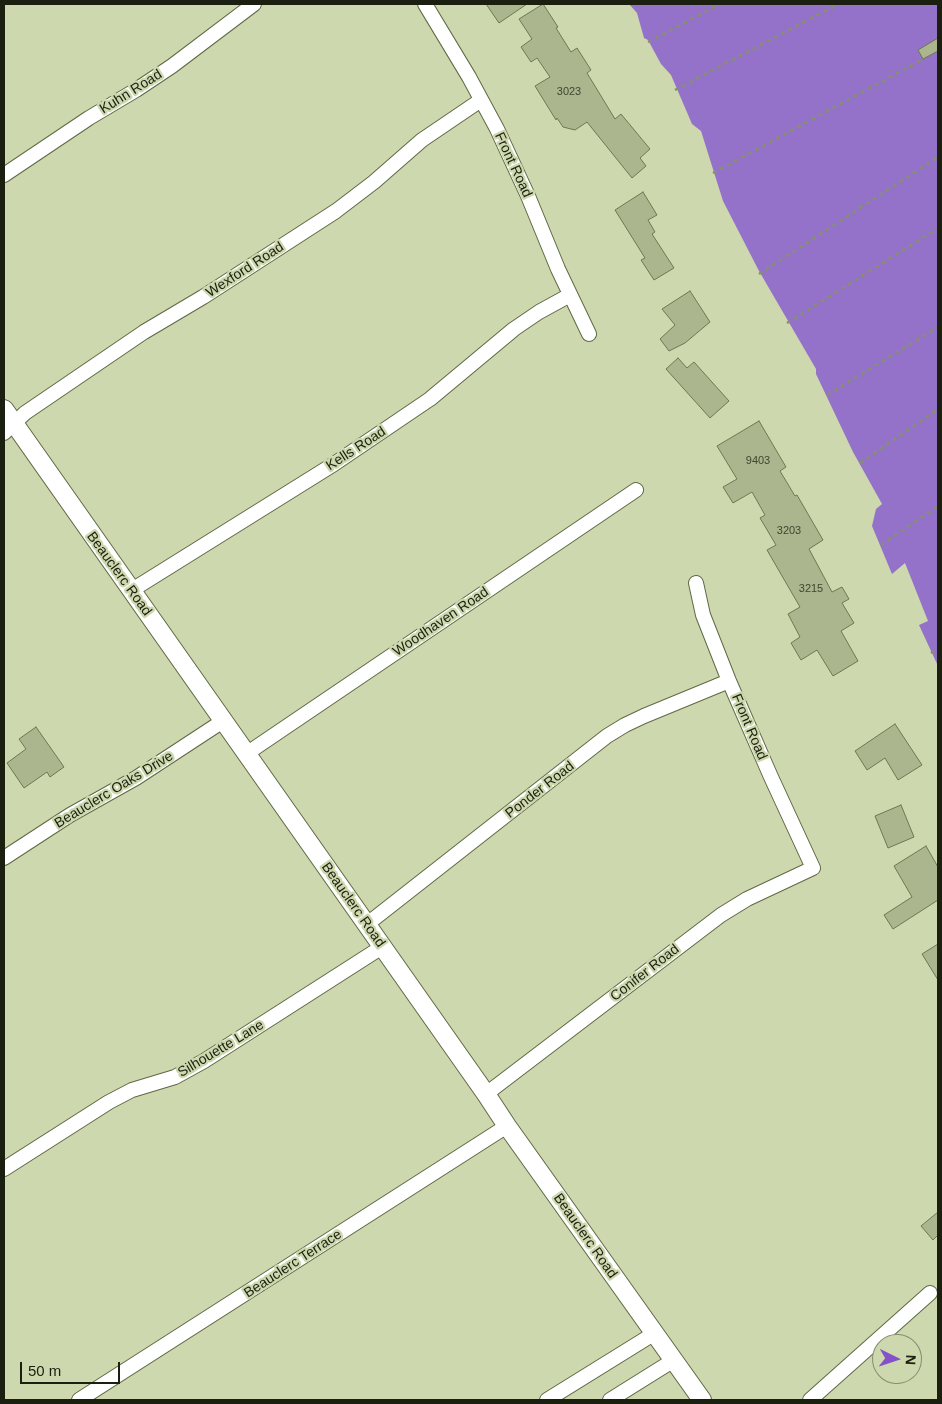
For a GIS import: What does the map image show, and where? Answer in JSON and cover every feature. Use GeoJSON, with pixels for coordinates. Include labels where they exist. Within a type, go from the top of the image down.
{"type":"FeatureCollection","features":[{"type":"Feature","properties":{"kind":"street","name":"Kuhn Road"},"geometry":{"type":"LineString","coordinates":[[4,175],[89,118],[172,66],[254,4]]}},
{"type":"Feature","properties":{"kind":"street","name":"Front Road"},"geometry":{"type":"LineString","coordinates":[[425,4],[469,76],[497,129],[589,334]]}},
{"type":"Feature","properties":{"kind":"street","name":"Wexford Road"},"geometry":{"type":"LineString","coordinates":[[9,428],[25,413],[144,332],[203,297],[336,211],[374,182],[422,140],[481,100]]}},
{"type":"Feature","properties":{"kind":"street","name":"Kells Road"},"geometry":{"type":"LineString","coordinates":[[132,590],[334,464],[422,405],[514,329],[539,312],[570,295]]}},
{"type":"Feature","properties":{"kind":"street","name":"Beauclerc Road"},"geometry":{"type":"LineString","coordinates":[[4,409],[9,428],[132,590],[702,1400]]}},
{"type":"Feature","properties":{"kind":"street","name":"Woodhaven Road"},"geometry":{"type":"LineString","coordinates":[[246,754],[636,490]]}},
{"type":"Feature","properties":{"kind":"street","name":"Front Road"},"geometry":{"type":"LineString","coordinates":[[696,583],[703,614],[729,681],[813,868]]}},
{"type":"Feature","properties":{"kind":"street","name":"Ponder Road"},"geometry":{"type":"LineString","coordinates":[[366,925],[607,736],[644,716],[729,681]]}},
{"type":"Feature","properties":{"kind":"street","name":"Beauclerc Oaks Drive"},"geometry":{"type":"LineString","coordinates":[[4,858],[70,815],[136,778],[223,721]]}},
{"type":"Feature","properties":{"kind":"street","name":"Conifer Road"},"geometry":{"type":"LineString","coordinates":[[486,1094],[721,915],[747,900],[813,868]]}},
{"type":"Feature","properties":{"kind":"street","name":"Silhouette Lane"},"geometry":{"type":"LineString","coordinates":[[4,1169],[109,1102],[132,1090],[175,1077],[204,1062],[382,947]]}},
{"type":"Feature","properties":{"kind":"street","name":"Beauclerc Terrace"},"geometry":{"type":"LineString","coordinates":[[79,1400],[508,1126]]}},
{"type":"Feature","properties":{"kind":"street"},"geometry":{"type":"LineString","coordinates":[[810,1400],[930,1293]]}},
{"type":"Feature","properties":{"kind":"street"},"geometry":{"type":"LineString","coordinates":[[547,1400],[655,1332]]}},
{"type":"Feature","properties":{"kind":"street"},"geometry":{"type":"LineString","coordinates":[[610,1400],[674,1360]]}},
{"type":"Feature","properties":{"kind":"path"},"geometry":{"type":"LineString","coordinates":[[648,42],[720,4]]}},
{"type":"Feature","properties":{"kind":"path"},"geometry":{"type":"LineString","coordinates":[[675,90],[838,4]]}},
{"type":"Feature","properties":{"kind":"path"},"geometry":{"type":"LineString","coordinates":[[713,173],[923,58]]}},
{"type":"Feature","properties":{"kind":"path"},"geometry":{"type":"LineString","coordinates":[[759,274],[938,157]]}},
{"type":"Feature","properties":{"kind":"path"},"geometry":{"type":"LineString","coordinates":[[788,323],[938,228]]}},
{"type":"Feature","properties":{"kind":"path"},"geometry":{"type":"LineString","coordinates":[[827,395],[938,327]]}},
{"type":"Feature","properties":{"kind":"path"},"geometry":{"type":"LineString","coordinates":[[860,463],[938,408]]}},
{"type":"Feature","properties":{"kind":"path"},"geometry":{"type":"LineString","coordinates":[[881,544],[938,506]]}},
{"type":"Feature","properties":{"kind":"path"},"geometry":{"type":"LineString","coordinates":[[931,652],[938,648]]}},
{"type":"Feature","properties":{"kind":"shaded area"},"geometry":{"type":"Polygon","coordinates":[[[629,4],[938,4],[938,666],[919,625],[928,621],[905,563],[892,574],[872,526],[876,509],[882,504],[853,452],[816,374],[816,369],[759,271],[723,201],[701,131],[692,124],[671,75],[661,64],[648,40],[644,38],[637,13],[629,4]]]}},
{"type":"Feature","properties":{"kind":"building"},"geometry":{"type":"Polygon","coordinates":[[[486,4],[527,4],[499,23],[486,4]]]}},
{"type":"Feature","properties":{"kind":"building"},"geometry":{"type":"Polygon","coordinates":[[[543,4],[571,52],[577,48],[591,70],[587,73],[615,119],[621,114],[650,149],[640,158],[646,166],[632,178],[587,122],[575,130],[563,127],[557,118],[556,120],[535,86],[550,77],[537,58],[531,62],[521,47],[532,39],[519,19],[543,4]]]}},
{"type":"Feature","properties":{"kind":"building"},"geometry":{"type":"Polygon","coordinates":[[[938,38],[938,51],[923,59],[918,50],[938,38]]]}},
{"type":"Feature","properties":{"kind":"building"},"geometry":{"type":"Polygon","coordinates":[[[643,192],[657,215],[648,220],[655,232],[652,234],[674,268],[654,280],[641,260],[645,258],[615,210],[643,192]]]}},
{"type":"Feature","properties":{"kind":"building"},"geometry":{"type":"Polygon","coordinates":[[[690,291],[710,322],[685,343],[669,351],[660,339],[675,325],[662,309],[690,291]]]}},
{"type":"Feature","properties":{"kind":"building"},"geometry":{"type":"Polygon","coordinates":[[[678,358],[687,368],[694,362],[729,401],[710,418],[666,369],[678,358]]]}},
{"type":"Feature","properties":{"kind":"building"},"geometry":{"type":"Polygon","coordinates":[[[759,421],[786,467],[780,471],[795,496],[797,495],[823,540],[809,549],[832,592],[842,587],[849,599],[842,603],[854,623],[841,631],[858,661],[833,676],[817,650],[801,660],[791,643],[800,637],[788,614],[800,607],[767,550],[776,545],[760,518],[765,515],[752,492],[733,503],[723,487],[737,479],[717,446],[759,421]]]}},
{"type":"Feature","properties":{"kind":"building"},"geometry":{"type":"Polygon","coordinates":[[[895,724],[922,765],[898,780],[885,758],[867,770],[855,751],[895,724]]]}},
{"type":"Feature","properties":{"kind":"building"},"geometry":{"type":"Polygon","coordinates":[[[36,727],[64,767],[50,777],[47,772],[24,788],[7,763],[26,749],[19,739],[36,727]]]}},
{"type":"Feature","properties":{"kind":"building"},"geometry":{"type":"Polygon","coordinates":[[[901,805],[914,837],[888,848],[875,816],[901,805]]]}},
{"type":"Feature","properties":{"kind":"building"},"geometry":{"type":"Polygon","coordinates":[[[926,846],[938,867],[938,900],[893,929],[884,915],[912,897],[894,866],[926,846]]]}},
{"type":"Feature","properties":{"kind":"building"},"geometry":{"type":"Polygon","coordinates":[[[938,944],[938,980],[922,954],[938,944]]]}},
{"type":"Feature","properties":{"kind":"building"},"geometry":{"type":"Polygon","coordinates":[[[938,1212],[938,1235],[933,1240],[921,1226],[938,1212]]]}}]}
